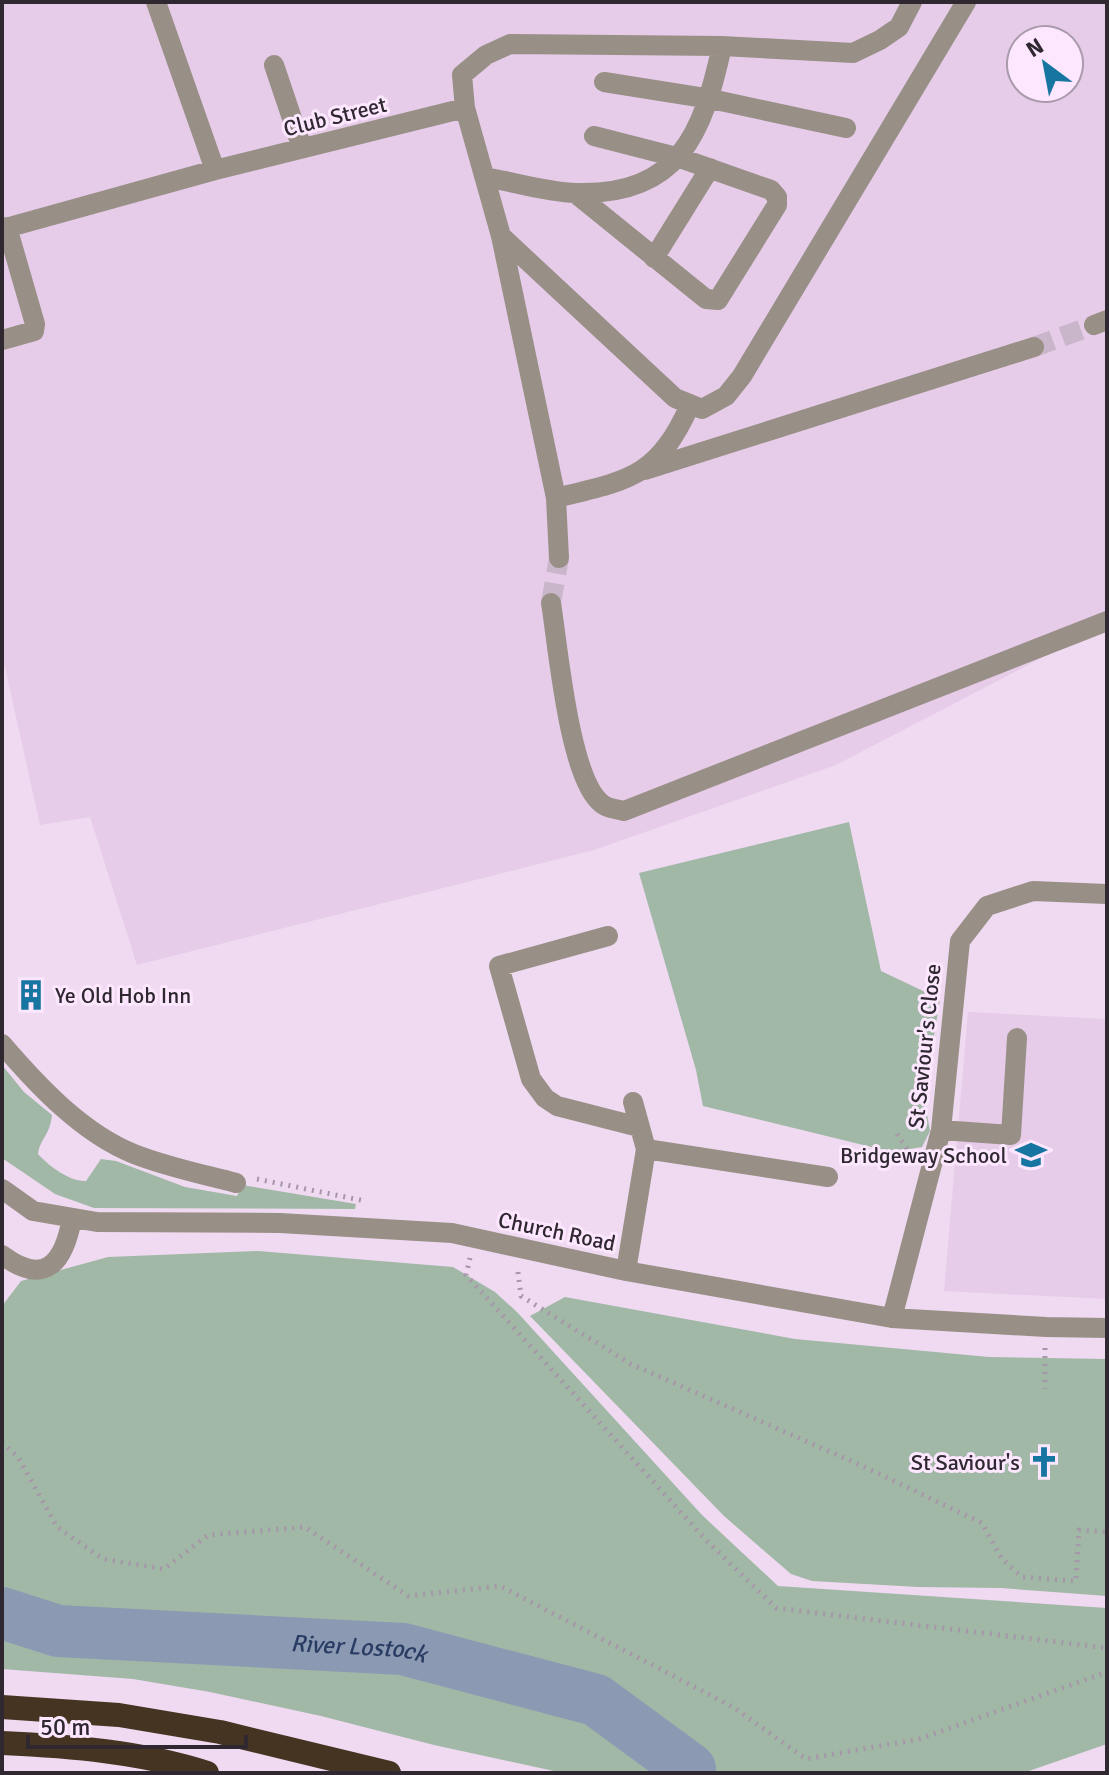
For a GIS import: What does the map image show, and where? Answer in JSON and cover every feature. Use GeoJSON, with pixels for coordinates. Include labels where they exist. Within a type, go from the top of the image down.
{"type":"FeatureCollection","features":[{"type":"Feature","properties":{"kind":"highway"},"geometry":{"type":"LineString","coordinates":[[2,1707],[119,1715],[206,1730],[389,1773]]}},
{"type":"Feature","properties":{"kind":"highway"},"geometry":{"type":"LineString","coordinates":[[2,1743],[171,1761],[207,1773]]}},
{"type":"Feature","properties":{"kind":"street"},"geometry":{"type":"LineString","coordinates":[[156,2],[215,170]]}},
{"type":"Feature","properties":{"kind":"street"},"geometry":{"type":"LineString","coordinates":[[559,558],[556,498],[501,236],[465,108],[462,75],[486,55],[510,44],[722,46],[853,53],[899,27],[912,2]]}},
{"type":"Feature","properties":{"kind":"street"},"geometry":{"type":"LineString","coordinates":[[501,236],[675,398],[702,409],[726,396],[742,376],[966,2]]}},
{"type":"Feature","properties":{"kind":"street"},"geometry":{"type":"LineString","coordinates":[[485,177],[575,193],[630,188],[661,173],[680,158],[711,99],[722,46]]}},
{"type":"Feature","properties":{"kind":"street"},"geometry":{"type":"LineString","coordinates":[[274,65],[302,148]]}},
{"type":"Feature","properties":{"kind":"street"},"geometry":{"type":"LineString","coordinates":[[604,82],[711,99],[846,128]]}},
{"type":"Feature","properties":{"kind":"street","name":"Club Street"},"geometry":{"type":"LineString","coordinates":[[5,228],[215,170],[465,108]]}},
{"type":"Feature","properties":{"kind":"street"},"geometry":{"type":"LineString","coordinates":[[575,193],[706,299],[718,300],[726,292],[777,205],[777,197],[771,190],[680,158],[594,136]]}},
{"type":"Feature","properties":{"kind":"street"},"geometry":{"type":"LineString","coordinates":[[654,258],[710,168]]}},
{"type":"Feature","properties":{"kind":"street"},"geometry":{"type":"LineString","coordinates":[[2,340],[34,331],[35,324],[5,228]]}},
{"type":"Feature","properties":{"kind":"street"},"geometry":{"type":"LineString","coordinates":[[556,498],[610,484],[645,470],[1034,347]]}},
{"type":"Feature","properties":{"kind":"street"},"geometry":{"type":"LineString","coordinates":[[645,470],[676,437],[690,405]]}},
{"type":"Feature","properties":{"kind":"street"},"geometry":{"type":"LineString","coordinates":[[551,603],[576,758],[591,793],[603,806],[624,811],[1107,621]]}},
{"type":"Feature","properties":{"kind":"street","name":"St Saviour's Close"},"geometry":{"type":"LineString","coordinates":[[892,1318],[941,1130],[960,941],[987,906],[1033,891],[1107,894]]}},
{"type":"Feature","properties":{"kind":"street"},"geometry":{"type":"LineString","coordinates":[[608,936],[499,966],[531,1079],[537,1090],[557,1106],[639,1127]]}},
{"type":"Feature","properties":{"kind":"street"},"geometry":{"type":"LineString","coordinates":[[941,1130],[1011,1135],[1017,1038]]}},
{"type":"Feature","properties":{"kind":"street"},"geometry":{"type":"LineString","coordinates":[[2,1044],[66,1109],[96,1134],[141,1156],[236,1183]]}},
{"type":"Feature","properties":{"kind":"street"},"geometry":{"type":"LineString","coordinates":[[626,1271],[646,1149],[633,1102]]}},
{"type":"Feature","properties":{"kind":"street"},"geometry":{"type":"LineString","coordinates":[[646,1149],[828,1177]]}},
{"type":"Feature","properties":{"kind":"street","name":"Church Road"},"geometry":{"type":"LineString","coordinates":[[2,1189],[33,1211],[72,1218],[112,1223],[280,1223],[452,1233],[626,1271],[892,1318],[1107,1328]]}},
{"type":"Feature","properties":{"kind":"street"},"geometry":{"type":"LineString","coordinates":[[2,1255],[17,1266],[40,1270],[57,1260],[68,1243],[72,1218]]}},
{"type":"Feature","properties":{"kind":"path"},"geometry":{"type":"LineString","coordinates":[[236,1183],[243,1176],[370,1202]]}},
{"type":"Feature","properties":{"kind":"path"},"geometry":{"type":"LineString","coordinates":[[474,1238],[466,1275],[706,1540],[776,1608],[1107,1648]]}},
{"type":"Feature","properties":{"kind":"path"},"geometry":{"type":"LineString","coordinates":[[515,1247],[521,1296],[631,1364],[883,1475],[982,1523],[1002,1559],[1022,1577],[1076,1581],[1079,1530],[1107,1532]]}},
{"type":"Feature","properties":{"kind":"path"},"geometry":{"type":"LineString","coordinates":[[1045,1389],[1046,1327]]}},
{"type":"Feature","properties":{"kind":"path"},"geometry":{"type":"LineString","coordinates":[[2,1442],[18,1457],[57,1527],[103,1559],[164,1569],[208,1535],[305,1527],[408,1596],[500,1586],[733,1707],[806,1759],[919,1739],[1107,1672]]}},
{"type":"Feature","properties":{"kind":"shaded area"},"geometry":{"type":"Polygon","coordinates":[[[2,2],[1107,2],[1107,624],[836,765],[594,850],[137,965],[90,817],[40,825],[2,654],[2,2]]]}},
{"type":"Feature","properties":{"kind":"shaded area","name":"Bridgeway School"},"geometry":{"type":"Polygon","coordinates":[[[968,1012],[1107,1019],[1107,1299],[944,1291],[968,1012]]]}},
{"type":"Feature","properties":{"kind":"green space"},"geometry":{"type":"Polygon","coordinates":[[[849,822],[881,971],[940,999],[924,1098],[930,1131],[922,1147],[892,1152],[703,1106],[696,1070],[639,873],[849,822]]]}},
{"type":"Feature","properties":{"kind":"green space"},"geometry":{"type":"Polygon","coordinates":[[[2,1065],[24,1092],[52,1115],[38,1154],[73,1179],[86,1181],[101,1159],[116,1161],[185,1187],[237,1196],[242,1185],[356,1204],[355,1209],[94,1208],[55,1194],[2,1158],[2,1065]]]}},
{"type":"Feature","properties":{"kind":"green space"},"geometry":{"type":"Polygon","coordinates":[[[258,1251],[453,1267],[495,1292],[517,1312],[702,1515],[778,1586],[1107,1608],[1107,1744],[1023,1773],[563,1773],[210,1692],[133,1679],[2,1669],[2,1306],[21,1281],[108,1257],[258,1251]]]}},
{"type":"Feature","properties":{"kind":"green space"},"geometry":{"type":"Polygon","coordinates":[[[565,1297],[795,1339],[989,1357],[1107,1359],[1107,1596],[1001,1588],[812,1581],[791,1574],[724,1516],[530,1316],[565,1297]]]}},
{"type":"Feature","properties":{"kind":"waterway","name":"River Lostock"},"geometry":{"type":"LineString","coordinates":[[2,1613],[58,1631],[403,1649],[596,1700],[690,1769]]}},
{"type":"Feature","properties":{"kind":"tunnel"},"geometry":{"type":"LineString","coordinates":[[1034,347],[1094,325]]}},
{"type":"Feature","properties":{"kind":"tunnel"},"geometry":{"type":"LineString","coordinates":[[551,603],[559,558]]}},
{"type":"Feature","properties":{"kind":"place","name":"Ye Old Hob Inn"},"geometry":{"type":"Point","coordinates":[31,995]}},
{"type":"Feature","properties":{"kind":"place","name":"Bridgeway School"},"geometry":{"type":"Point","coordinates":[1031,1155]}},
{"type":"Feature","properties":{"kind":"place","name":"St Saviour's"},"geometry":{"type":"Point","coordinates":[1044,1462]}}]}
